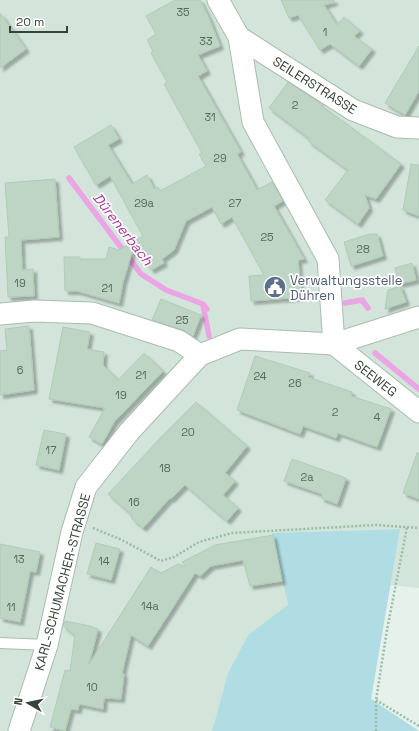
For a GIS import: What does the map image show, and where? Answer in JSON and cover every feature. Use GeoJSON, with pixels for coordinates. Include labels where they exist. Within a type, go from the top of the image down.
{"type":"FeatureCollection","features":[{"type":"Feature","properties":{"kind":"street"},"geometry":{"type":"LineString","coordinates":[[218,0],[239,37],[253,122],[328,259],[334,344],[419,317]]}},
{"type":"Feature","properties":{"kind":"street","name":"SEILERSTRASSE"},"geometry":{"type":"LineString","coordinates":[[239,37],[353,110],[397,127],[419,128]]}},
{"type":"Feature","properties":{"kind":"street"},"geometry":{"type":"LineString","coordinates":[[0,314],[34,311],[92,312],[179,341],[200,355]]}},
{"type":"Feature","properties":{"kind":"street","name":"KARL-SCHUMACHER-STRASSE"},"geometry":{"type":"LineString","coordinates":[[19,731],[47,645],[76,521],[86,487],[129,432],[200,355],[240,339],[334,344]]}},
{"type":"Feature","properties":{"kind":"street","name":"SEEWEG"},"geometry":{"type":"LineString","coordinates":[[334,344],[419,412]]}},
{"type":"Feature","properties":{"kind":"lane"},"geometry":{"type":"LineString","coordinates":[[0,643],[47,645]]}},
{"type":"Feature","properties":{"kind":"path"},"geometry":{"type":"LineString","coordinates":[[76,521],[122,540],[161,561],[174,557],[199,542],[232,533],[376,525],[419,528]]}},
{"type":"Feature","properties":{"kind":"path"},"geometry":{"type":"LineString","coordinates":[[376,731],[376,700],[387,630],[407,527]]}},
{"type":"Feature","properties":{"kind":"path"},"geometry":{"type":"LineString","coordinates":[[376,700],[419,726]]}},
{"type":"Feature","properties":{"kind":"shaded area"},"geometry":{"type":"Polygon","coordinates":[[[0,0],[419,0],[419,588],[390,585],[400,529],[273,533],[288,606],[248,635],[228,673],[212,731],[0,731],[0,0]]]}},
{"type":"Feature","properties":{"kind":"shaded area"},"geometry":{"type":"Polygon","coordinates":[[[400,529],[371,699],[419,731],[212,731],[228,673],[248,635],[288,605],[272,533],[400,529]]]}},
{"type":"Feature","properties":{"kind":"building"},"geometry":{"type":"Polygon","coordinates":[[[175,0],[200,0],[209,18],[220,46],[198,55],[207,71],[198,76],[241,152],[237,154],[257,190],[272,182],[283,201],[274,206],[304,259],[298,260],[301,297],[251,301],[249,276],[264,275],[232,217],[221,224],[212,207],[186,221],[174,250],[162,259],[164,263],[151,270],[135,243],[123,282],[119,303],[77,291],[65,291],[64,257],[80,257],[80,259],[106,259],[109,247],[119,250],[143,236],[110,176],[96,185],[74,147],[111,125],[119,139],[108,145],[132,184],[147,175],[154,189],[158,187],[160,191],[206,166],[199,154],[202,153],[164,84],[167,82],[151,53],[153,51],[147,40],[156,34],[146,16],[175,0]]]}},
{"type":"Feature","properties":{"kind":"building"},"geometry":{"type":"Polygon","coordinates":[[[281,0],[334,0],[334,2],[324,5],[337,25],[344,17],[360,31],[354,36],[372,49],[359,66],[330,44],[320,50],[298,15],[289,18],[281,0]]]}},
{"type":"Feature","properties":{"kind":"building"},"geometry":{"type":"Polygon","coordinates":[[[0,13],[26,49],[0,68],[0,13]]]}},
{"type":"Feature","properties":{"kind":"building"},"geometry":{"type":"Polygon","coordinates":[[[419,46],[419,91],[405,115],[385,103],[419,46]]]}},
{"type":"Feature","properties":{"kind":"building"},"geometry":{"type":"Polygon","coordinates":[[[288,82],[320,103],[319,104],[401,164],[376,199],[365,195],[369,208],[358,224],[325,200],[348,170],[308,141],[310,139],[269,108],[288,82]]]}},
{"type":"Feature","properties":{"kind":"building"},"geometry":{"type":"Polygon","coordinates":[[[411,164],[419,165],[419,216],[403,210],[411,164]]]}},
{"type":"Feature","properties":{"kind":"building"},"geometry":{"type":"Polygon","coordinates":[[[55,179],[59,237],[21,240],[22,270],[33,269],[34,296],[8,297],[5,237],[9,237],[5,183],[55,179]]]}},
{"type":"Feature","properties":{"kind":"building"},"geometry":{"type":"Polygon","coordinates":[[[370,234],[377,234],[383,256],[351,266],[344,242],[370,234]]]}},
{"type":"Feature","properties":{"kind":"building"},"geometry":{"type":"Polygon","coordinates":[[[412,263],[416,280],[399,284],[395,268],[412,263]]]}},
{"type":"Feature","properties":{"kind":"building"},"geometry":{"type":"Polygon","coordinates":[[[400,286],[406,302],[385,309],[388,290],[400,286]]]}},
{"type":"Feature","properties":{"kind":"building"},"geometry":{"type":"Polygon","coordinates":[[[161,299],[201,315],[193,336],[183,330],[152,320],[161,299]]]}},
{"type":"Feature","properties":{"kind":"building"},"geometry":{"type":"Polygon","coordinates":[[[29,326],[34,390],[0,395],[0,351],[7,350],[5,329],[29,326]]]}},
{"type":"Feature","properties":{"kind":"building"},"geometry":{"type":"Polygon","coordinates":[[[63,327],[90,332],[87,349],[104,352],[103,365],[118,380],[144,353],[163,371],[114,422],[102,444],[89,437],[105,408],[49,399],[63,327]]]}},
{"type":"Feature","properties":{"kind":"building"},"geometry":{"type":"Polygon","coordinates":[[[255,356],[310,373],[308,377],[352,392],[351,396],[391,409],[377,447],[338,433],[336,438],[303,426],[300,434],[237,410],[255,356]]]}},
{"type":"Feature","properties":{"kind":"building"},"geometry":{"type":"Polygon","coordinates":[[[196,402],[247,446],[225,473],[235,481],[223,495],[238,508],[227,521],[185,485],[171,499],[170,498],[143,528],[132,519],[132,515],[108,494],[196,402]]]}},
{"type":"Feature","properties":{"kind":"building"},"geometry":{"type":"Polygon","coordinates":[[[44,430],[66,434],[59,470],[36,465],[44,430]]]}},
{"type":"Feature","properties":{"kind":"building"},"geometry":{"type":"Polygon","coordinates":[[[417,453],[419,453],[419,499],[403,493],[417,453]]]}},
{"type":"Feature","properties":{"kind":"building"},"geometry":{"type":"Polygon","coordinates":[[[292,459],[346,478],[337,504],[321,498],[322,494],[284,481],[292,459]]]}},
{"type":"Feature","properties":{"kind":"building"},"geometry":{"type":"Polygon","coordinates":[[[273,535],[282,581],[250,586],[243,560],[211,566],[200,576],[195,573],[148,646],[131,635],[122,673],[124,674],[121,699],[104,698],[103,709],[79,704],[78,710],[71,709],[65,731],[50,727],[65,670],[70,671],[75,635],[63,626],[65,621],[98,629],[89,664],[151,567],[161,573],[178,564],[187,567],[182,562],[215,545],[273,535]]]}},
{"type":"Feature","properties":{"kind":"building"},"geometry":{"type":"Polygon","coordinates":[[[96,543],[120,549],[111,580],[87,574],[96,543]]]}},
{"type":"Feature","properties":{"kind":"building"},"geometry":{"type":"Polygon","coordinates":[[[0,544],[40,552],[36,572],[30,571],[20,622],[0,618],[0,544]]]}},
{"type":"Feature","properties":{"kind":"waterway","name":"Dürenerbach"},"geometry":{"type":"LineString","coordinates":[[69,178],[141,274],[166,290],[203,304],[207,309]]}},
{"type":"Feature","properties":{"kind":"waterway","name":"Dürenerbach"},"geometry":{"type":"LineString","coordinates":[[345,303],[362,300],[368,308]]}},
{"type":"Feature","properties":{"kind":"waterway"},"geometry":{"type":"LineString","coordinates":[[203,305],[209,336]]}},
{"type":"Feature","properties":{"kind":"waterway","name":"Dürenerbach"},"geometry":{"type":"LineString","coordinates":[[375,353],[419,389]]}},
{"type":"Feature","properties":{"kind":"place","name":"Verwaltungsstelle Dühren"},"geometry":{"type":"Point","coordinates":[275,287]}}]}
